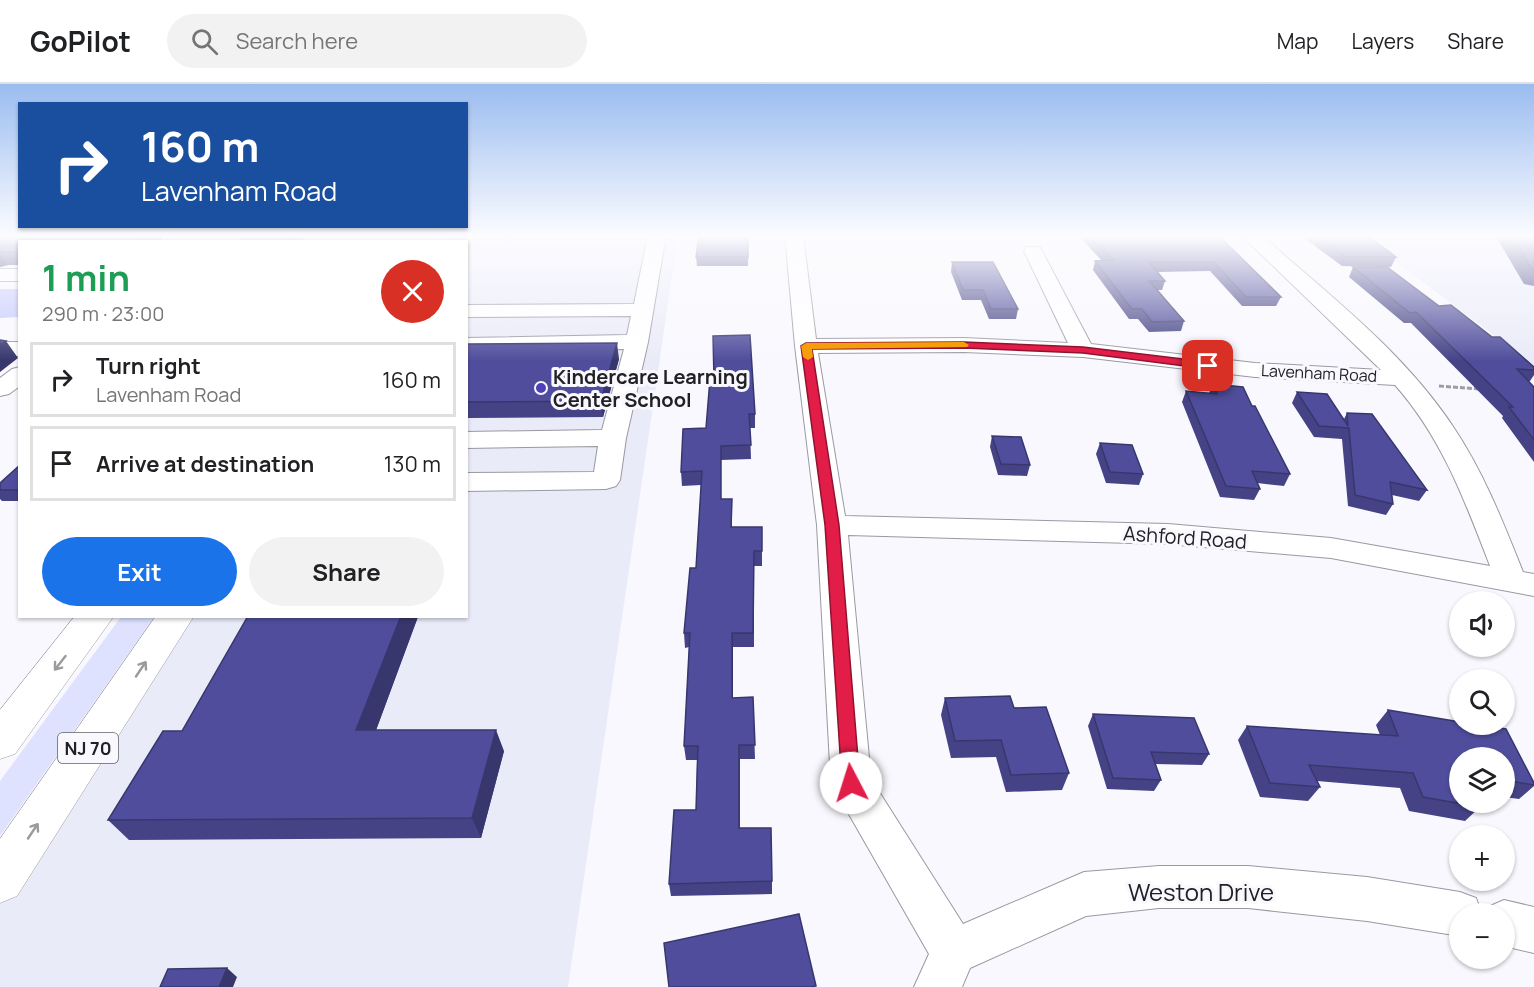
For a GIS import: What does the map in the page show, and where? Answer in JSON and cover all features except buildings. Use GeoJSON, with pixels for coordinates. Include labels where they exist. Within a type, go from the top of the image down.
{"type":"FeatureCollection","features":[{"type":"Feature","properties":{"kind":"highway"},"geometry":{"type":"LineString","coordinates":[[0,741],[94,618]]}},
{"type":"Feature","properties":{"kind":"highway","name":"NJ 70"},"geometry":{"type":"LineString","coordinates":[[0,880],[175,618]]}},
{"type":"Feature","properties":{"kind":"street"},"geometry":{"type":"LineString","coordinates":[[468,482],[606,480],[613,438],[637,342],[649,277]]}},
{"type":"Feature","properties":{"kind":"street"},"geometry":{"type":"LineString","coordinates":[[799,277],[806,346],[832,525],[851,783],[946,970]]}},
{"type":"Feature","properties":{"kind":"street"},"geometry":{"type":"LineString","coordinates":[[1047,277],[1083,350]]}},
{"type":"Feature","properties":{"kind":"street"},"geometry":{"type":"LineString","coordinates":[[1295,277],[1373,349],[1428,409],[1468,473],[1523,582]]}},
{"type":"Feature","properties":{"kind":"street"},"geometry":{"type":"LineString","coordinates":[[468,311],[643,310]]}},
{"type":"Feature","properties":{"kind":"street"},"geometry":{"type":"LineString","coordinates":[[468,345],[637,342]]}},
{"type":"Feature","properties":{"kind":"street","name":"Lavenham Road"},"geometry":{"type":"LineString","coordinates":[[806,346],[964,345],[1083,350],[1208,366],[1401,378]]}},
{"type":"Feature","properties":{"kind":"street"},"geometry":{"type":"LineString","coordinates":[[0,349],[18,349]]}},
{"type":"Feature","properties":{"kind":"street"},"geometry":{"type":"LineString","coordinates":[[0,389],[18,376]]}},
{"type":"Feature","properties":{"kind":"street"},"geometry":{"type":"LineString","coordinates":[[468,440],[613,438]]}},
{"type":"Feature","properties":{"kind":"street","name":"Ashford Road"},"geometry":{"type":"LineString","coordinates":[[832,525],[1191,536],[1331,548],[1523,582]]}},
{"type":"Feature","properties":{"kind":"street","name":"Weston Drive"},"geometry":{"type":"LineString","coordinates":[[946,970],[1084,894],[1159,887],[1248,887],[1367,899],[1449,912]]}},
{"type":"Feature","properties":{"kind":"street"},"geometry":{"type":"LineString","coordinates":[[1515,926],[1534,930]]}},
{"type":"Feature","properties":{"kind":"path"},"geometry":{"type":"LineString","coordinates":[[1434,386],[1490,389]]}},
{"type":"Feature","properties":{"kind":"shaded area"},"geometry":{"type":"Polygon","coordinates":[[[468,277],[672,277],[568,987],[0,987],[0,880],[175,618],[468,618],[468,277]]]}},
{"type":"Feature","properties":{"kind":"shaded area"},"geometry":{"type":"Polygon","coordinates":[[[1416,277],[1534,277],[1534,365],[1416,277]]]}},
{"type":"Feature","properties":{"kind":"shaded area"},"geometry":{"type":"Polygon","coordinates":[[[120,618],[153,618],[0,836],[0,781],[120,618]]]}},
{"type":"Feature","properties":{"kind":"water"},"geometry":{"type":"Polygon","coordinates":[[[0,289],[18,289],[18,317],[0,318],[0,289]]]}},
{"type":"Feature","properties":{"kind":"slow traffic"},"geometry":{"type":"LineString","coordinates":[[808,357],[806,346],[964,345]]}},
{"type":"Feature","properties":{"kind":"place","name":"Kindercare Learning Center School"},"geometry":{"type":"Point","coordinates":[541,388]}},
{"type":"Feature","properties":{"kind":"route"},"geometry":{"type":"LineString","coordinates":[[851,783],[838,637],[832,525],[806,346],[964,345],[1083,350],[1208,366]]}}]}
